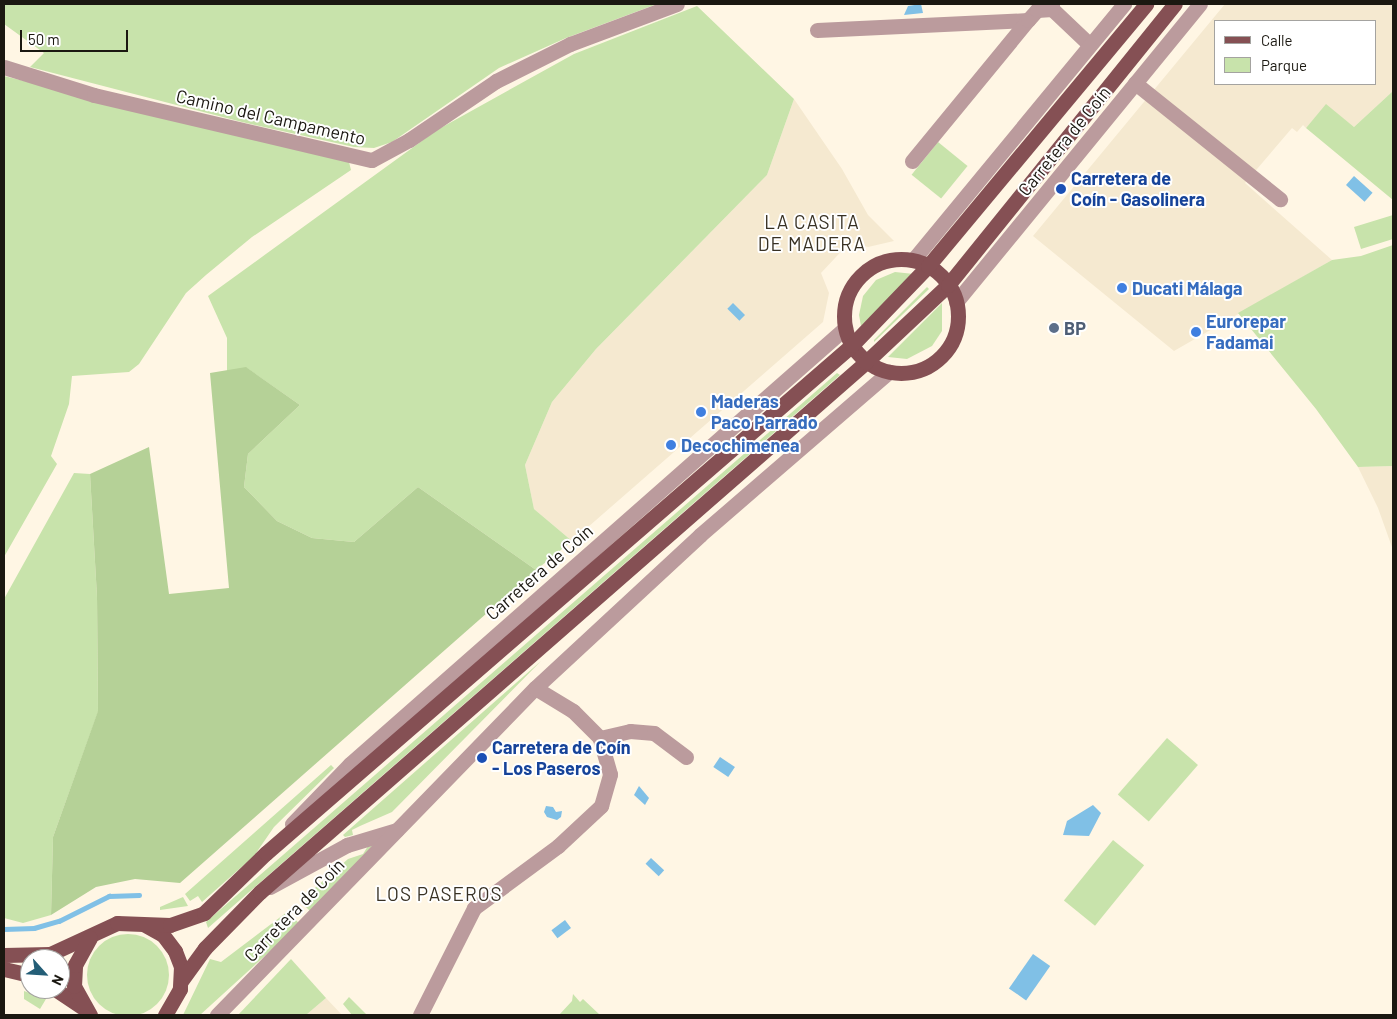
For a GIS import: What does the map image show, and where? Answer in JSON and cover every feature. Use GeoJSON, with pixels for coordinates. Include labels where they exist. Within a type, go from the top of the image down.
{"type":"FeatureCollection","features":[{"type":"Feature","properties":{"kind":"main road"},"geometry":{"type":"LineString","coordinates":[[4,955],[50,954],[117,923],[144,925],[186,922],[204,914],[266,853],[852,345],[928,266],[1146,4]]}},
{"type":"Feature","properties":{"kind":"main road","name":"Carretera de Coín"},"geometry":{"type":"LineString","coordinates":[[181,981],[205,948],[260,892],[866,362],[948,285],[1174,4]]}},
{"type":"Feature","properties":{"kind":"main road"},"geometry":{"type":"LineString","coordinates":[[913,260],[928,266],[948,285],[956,302],[956,332],[946,351],[930,365],[917,370],[889,372],[866,362],[852,345],[845,328],[847,300],[861,276],[885,262],[913,260]]}},
{"type":"Feature","properties":{"kind":"main road"},"geometry":{"type":"LineString","coordinates":[[144,925],[163,935],[175,950],[181,981],[174,1004],[165,1015]]}},
{"type":"Feature","properties":{"kind":"main road"},"geometry":{"type":"LineString","coordinates":[[86,1011],[74,986],[74,965],[93,935]]}},
{"type":"Feature","properties":{"kind":"main road"},"geometry":{"type":"LineString","coordinates":[[4,969],[20,973]]}},
{"type":"Feature","properties":{"kind":"main road"},"geometry":{"type":"LineString","coordinates":[[70,999],[86,1011]]}},
{"type":"Feature","properties":{"kind":"street","name":"Camino del Campamento"},"geometry":{"type":"LineString","coordinates":[[4,67],[94,95],[372,160],[409,140],[496,81],[570,44],[678,4]]}},
{"type":"Feature","properties":{"kind":"street"},"geometry":{"type":"LineString","coordinates":[[913,260],[1124,4]]}},
{"type":"Feature","properties":{"kind":"street","name":"Carretera de Coín"},"geometry":{"type":"LineString","coordinates":[[956,302],[1200,4]]}},
{"type":"Feature","properties":{"kind":"street"},"geometry":{"type":"LineString","coordinates":[[912,161],[1037,10],[1052,6],[1090,45]]}},
{"type":"Feature","properties":{"kind":"street"},"geometry":{"type":"LineString","coordinates":[[817,30],[1028,20]]}},
{"type":"Feature","properties":{"kind":"street"},"geometry":{"type":"LineString","coordinates":[[1135,83],[1280,199]]}},
{"type":"Feature","properties":{"kind":"street","name":"Carretera de Coín"},"geometry":{"type":"LineString","coordinates":[[266,853],[350,764],[845,328]]}},
{"type":"Feature","properties":{"kind":"street","name":"Carretera de Coín"},"geometry":{"type":"LineString","coordinates":[[217,1015],[536,688],[700,535],[889,372]]}},
{"type":"Feature","properties":{"kind":"street"},"geometry":{"type":"LineString","coordinates":[[420,1015],[474,908],[558,846],[601,806],[610,774],[600,738],[573,711],[536,688]]}},
{"type":"Feature","properties":{"kind":"street"},"geometry":{"type":"LineString","coordinates":[[600,738],[630,731],[654,733],[686,757]]}},
{"type":"Feature","properties":{"kind":"street","name":"Carretera de Coín"},"geometry":{"type":"LineString","coordinates":[[260,892],[347,845],[398,830]]}},
{"type":"Feature","properties":{"kind":"shaded area"},"geometry":{"type":"Polygon","coordinates":[[[1225,4],[1393,4],[1393,91],[1354,127],[1326,105],[1306,128],[1303,125],[1297,132],[1292,128],[1245,183],[1332,260],[1174,351],[1033,236],[1225,4]]]}},
{"type":"Feature","properties":{"kind":"shaded area"},"geometry":{"type":"Polygon","coordinates":[[[794,99],[842,169],[868,215],[894,241],[868,247],[850,242],[821,273],[829,293],[823,322],[572,541],[534,509],[525,465],[552,402],[596,349],[767,175],[794,99]]]}},
{"type":"Feature","properties":{"kind":"shaded area"},"geometry":{"type":"Polygon","coordinates":[[[1393,466],[1393,550],[1378,508],[1358,467],[1393,466]]]}},
{"type":"Feature","properties":{"kind":"shaded area"},"geometry":{"type":"Polygon","coordinates":[[[326,998],[342,1015],[306,1015],[326,998]]]}},
{"type":"Feature","properties":{"kind":"green space"},"geometry":{"type":"Polygon","coordinates":[[[4,4],[657,4],[566,38],[499,68],[392,142],[374,148],[354,147],[242,122],[30,67],[44,53],[4,24],[4,4]]]}},
{"type":"Feature","properties":{"kind":"green space"},"geometry":{"type":"Polygon","coordinates":[[[697,6],[794,99],[767,175],[596,349],[552,402],[525,465],[534,509],[572,541],[536,570],[418,487],[354,542],[312,538],[277,521],[244,487],[248,454],[300,405],[247,368],[227,371],[227,338],[208,296],[437,130],[574,54],[697,6]]]}},
{"type":"Feature","properties":{"kind":"green space"},"geometry":{"type":"Polygon","coordinates":[[[4,76],[349,162],[351,170],[252,237],[186,293],[139,364],[129,372],[72,376],[69,404],[51,456],[57,464],[4,557],[4,76]]]}},
{"type":"Feature","properties":{"kind":"green space"},"geometry":{"type":"Polygon","coordinates":[[[1393,91],[1393,200],[1306,128],[1326,104],[1354,127],[1393,91]]]}},
{"type":"Feature","properties":{"kind":"green space"},"geometry":{"type":"Polygon","coordinates":[[[938,142],[968,166],[941,199],[912,175],[938,142]]]}},
{"type":"Feature","properties":{"kind":"green space"},"geometry":{"type":"Polygon","coordinates":[[[1393,215],[1393,239],[1361,249],[1354,227],[1393,215]]]}},
{"type":"Feature","properties":{"kind":"green space"},"geometry":{"type":"Polygon","coordinates":[[[1393,245],[1393,466],[1358,467],[1316,409],[1238,313],[1332,260],[1361,256],[1393,245]]]}},
{"type":"Feature","properties":{"kind":"green space"},"geometry":{"type":"Polygon","coordinates":[[[895,272],[914,274],[861,326],[859,315],[863,296],[876,280],[895,272]]]}},
{"type":"Feature","properties":{"kind":"green space"},"geometry":{"type":"Polygon","coordinates":[[[927,287],[929,289],[874,342],[874,340],[927,287]]]}},
{"type":"Feature","properties":{"kind":"green space"},"geometry":{"type":"Polygon","coordinates":[[[942,303],[942,331],[932,346],[907,359],[888,357],[942,303]]]}},
{"type":"Feature","properties":{"kind":"green space"},"geometry":{"type":"Polygon","coordinates":[[[246,367],[300,405],[248,454],[244,487],[277,521],[312,538],[354,542],[418,487],[536,570],[180,883],[135,879],[96,887],[51,915],[53,837],[98,711],[97,597],[90,474],[149,447],[169,594],[229,588],[210,373],[246,367]]]}},
{"type":"Feature","properties":{"kind":"green space"},"geometry":{"type":"Polygon","coordinates":[[[837,373],[840,375],[208,928],[206,922],[837,373]]]}},
{"type":"Feature","properties":{"kind":"green space"},"geometry":{"type":"Polygon","coordinates":[[[74,473],[90,474],[97,597],[98,712],[53,837],[51,915],[23,923],[4,918],[4,599],[74,473]]]}},
{"type":"Feature","properties":{"kind":"green space"},"geometry":{"type":"Polygon","coordinates":[[[541,661],[392,812],[352,830],[353,835],[345,837],[343,835],[541,661]]]}},
{"type":"Feature","properties":{"kind":"green space"},"geometry":{"type":"Polygon","coordinates":[[[1167,738],[1198,765],[1149,822],[1118,795],[1167,738]]]}},
{"type":"Feature","properties":{"kind":"green space"},"geometry":{"type":"Polygon","coordinates":[[[331,765],[334,768],[274,827],[254,856],[202,902],[198,896],[190,901],[185,894],[331,765]]]}},
{"type":"Feature","properties":{"kind":"green space"},"geometry":{"type":"Polygon","coordinates":[[[1113,840],[1144,865],[1095,926],[1064,901],[1113,840]]]}},
{"type":"Feature","properties":{"kind":"green space"},"geometry":{"type":"Polygon","coordinates":[[[381,843],[311,912],[300,901],[348,859],[363,854],[368,846],[381,843]]]}},
{"type":"Feature","properties":{"kind":"green space"},"geometry":{"type":"Polygon","coordinates":[[[183,897],[188,906],[160,910],[160,907],[183,897]]]}},
{"type":"Feature","properties":{"kind":"green space"},"geometry":{"type":"Polygon","coordinates":[[[287,912],[300,924],[200,1015],[183,1015],[210,959],[221,962],[287,912]]]}},
{"type":"Feature","properties":{"kind":"green space"},"geometry":{"type":"Polygon","coordinates":[[[120,934],[136,934],[151,941],[162,952],[169,967],[166,991],[157,1004],[136,1016],[120,1016],[105,1009],[94,998],[87,983],[87,967],[94,952],[105,941],[120,934]]]}},
{"type":"Feature","properties":{"kind":"green space"},"geometry":{"type":"Polygon","coordinates":[[[291,959],[326,998],[306,1015],[238,1015],[291,959]]]}},
{"type":"Feature","properties":{"kind":"green space"},"geometry":{"type":"Polygon","coordinates":[[[573,994],[580,1002],[583,999],[600,1015],[559,1015],[572,1001],[573,994]]]}},
{"type":"Feature","properties":{"kind":"green space"},"geometry":{"type":"Polygon","coordinates":[[[349,997],[367,1015],[352,1015],[343,1004],[349,997]]]}},
{"type":"Feature","properties":{"kind":"green space"},"geometry":{"type":"Polygon","coordinates":[[[24,999],[46,999],[40,1009],[24,999]]]}},
{"type":"Feature","properties":{"kind":"water"},"geometry":{"type":"Polygon","coordinates":[[[921,4],[923,13],[904,15],[908,6],[921,4]]]}},
{"type":"Feature","properties":{"kind":"water"},"geometry":{"type":"Polygon","coordinates":[[[1354,176],[1373,193],[1365,202],[1346,185],[1354,176]]]}},
{"type":"Feature","properties":{"kind":"water"},"geometry":{"type":"Polygon","coordinates":[[[733,303],[745,315],[739,321],[727,309],[733,303]]]}},
{"type":"Feature","properties":{"kind":"water"},"geometry":{"type":"Polygon","coordinates":[[[720,757],[735,767],[728,777],[713,767],[720,757]]]}},
{"type":"Feature","properties":{"kind":"water"},"geometry":{"type":"Polygon","coordinates":[[[639,786],[649,798],[645,805],[634,795],[639,786]]]}},
{"type":"Feature","properties":{"kind":"water"},"geometry":{"type":"Polygon","coordinates":[[[1093,805],[1101,813],[1089,836],[1063,835],[1067,821],[1093,805]]]}},
{"type":"Feature","properties":{"kind":"water"},"geometry":{"type":"Polygon","coordinates":[[[546,806],[553,807],[556,812],[562,811],[561,817],[557,820],[547,817],[544,812],[546,806]]]}},
{"type":"Feature","properties":{"kind":"water"},"geometry":{"type":"Polygon","coordinates":[[[651,858],[664,870],[659,876],[646,864],[651,858]]]}},
{"type":"Feature","properties":{"kind":"water"},"geometry":{"type":"Polygon","coordinates":[[[565,920],[571,928],[557,938],[551,930],[565,920]]]}},
{"type":"Feature","properties":{"kind":"water"},"geometry":{"type":"Polygon","coordinates":[[[1033,954],[1050,966],[1026,1000],[1009,988],[1033,954]]]}},
{"type":"Feature","properties":{"kind":"waterway"},"geometry":{"type":"LineString","coordinates":[[4,929],[34,928],[59,921],[109,896],[139,895]]}},
{"type":"Feature","properties":{"kind":"place","name":"Carretera de Coín - Gasolinera"},"geometry":{"type":"Point","coordinates":[1061,189]}},
{"type":"Feature","properties":{"kind":"place","name":"Ducati Málaga"},"geometry":{"type":"Point","coordinates":[1122,288]}},
{"type":"Feature","properties":{"kind":"place","name":"BP"},"geometry":{"type":"Point","coordinates":[1054,328]}},
{"type":"Feature","properties":{"kind":"place","name":"Eurorepar Fadamai"},"geometry":{"type":"Point","coordinates":[1196,332]}},
{"type":"Feature","properties":{"kind":"place","name":"Maderas Paco Parrado"},"geometry":{"type":"Point","coordinates":[701,412]}},
{"type":"Feature","properties":{"kind":"place","name":"Decochimenea"},"geometry":{"type":"Point","coordinates":[671,445]}},
{"type":"Feature","properties":{"kind":"place","name":"Carretera de Coín - Los Paseros"},"geometry":{"type":"Point","coordinates":[482,758]}},
{"type":"Feature","properties":{"kind":"district","name":"LA CASITA DE MADERA"},"geometry":{"type":"Point","coordinates":[812,233]}},
{"type":"Feature","properties":{"kind":"district","name":"LOS PASEROS"},"geometry":{"type":"Point","coordinates":[439,894]}}]}
